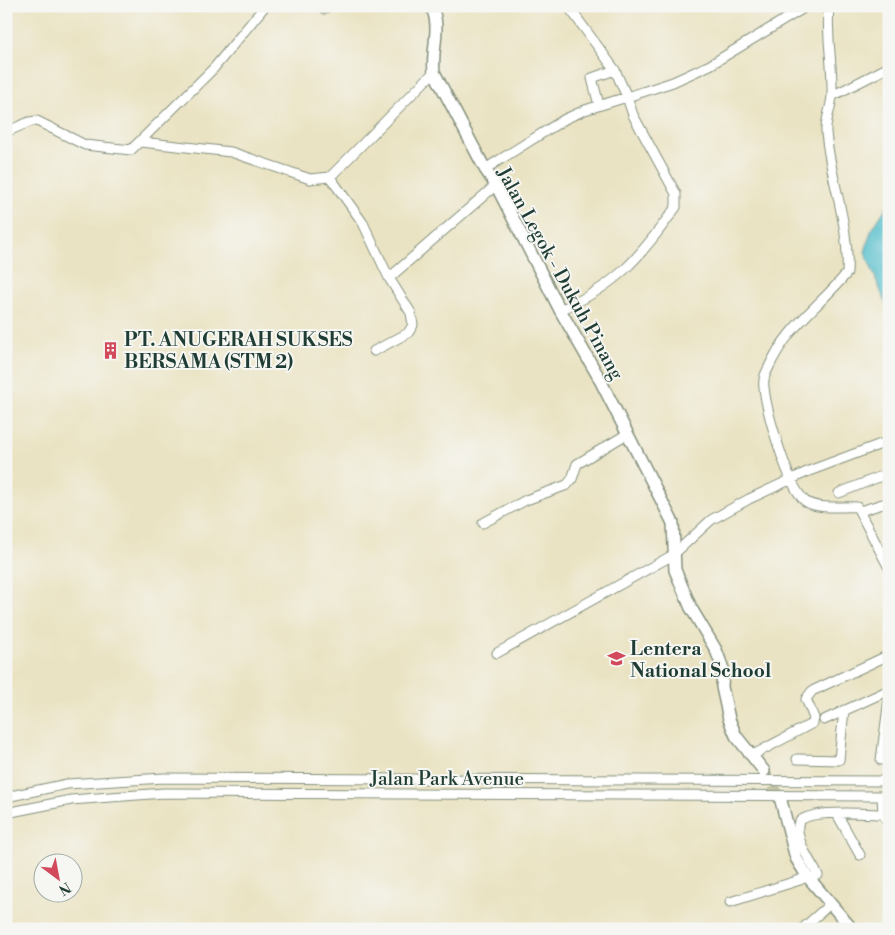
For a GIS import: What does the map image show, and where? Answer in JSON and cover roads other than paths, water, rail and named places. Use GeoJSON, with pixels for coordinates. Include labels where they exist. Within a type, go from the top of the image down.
{"type":"FeatureCollection","features":[{"type":"Feature","properties":{"kind":"street"},"geometry":{"type":"LineString","coordinates":[[6,132],[29,122],[38,121],[91,146],[131,150],[214,68],[264,6]]}},
{"type":"Feature","properties":{"kind":"street","name":"Jalan Legok - Dukuh Pinang"},"geometry":{"type":"LineString","coordinates":[[431,6],[437,23],[433,61],[434,72],[485,169],[496,185],[560,310],[598,376],[673,523],[675,533],[673,555],[678,579],[691,608],[716,650],[723,669],[722,687],[729,719],[736,736],[764,771]]}},
{"type":"Feature","properties":{"kind":"street"},"geometry":{"type":"LineString","coordinates":[[560,310],[592,296],[610,283],[637,259],[644,246],[676,207],[676,194],[633,115],[615,70],[568,6]]}},
{"type":"Feature","properties":{"kind":"street"},"geometry":{"type":"LineString","coordinates":[[485,169],[565,119],[599,105],[673,82],[710,65],[807,6]]}},
{"type":"Feature","properties":{"kind":"street"},"geometry":{"type":"LineString","coordinates":[[829,6],[827,30],[832,96],[827,112],[826,132],[844,232],[847,273],[790,331],[768,368],[763,386],[772,426],[791,479],[802,499],[811,505],[857,507],[889,568]]}},
{"type":"Feature","properties":{"kind":"street"},"geometry":{"type":"LineString","coordinates":[[832,96],[889,67]]}},
{"type":"Feature","properties":{"kind":"street"},"geometry":{"type":"LineString","coordinates":[[599,105],[592,78],[615,70]]}},
{"type":"Feature","properties":{"kind":"street"},"geometry":{"type":"LineString","coordinates":[[141,142],[231,152],[310,180],[330,176],[434,72]]}},
{"type":"Feature","properties":{"kind":"street"},"geometry":{"type":"LineString","coordinates":[[330,176],[363,222],[390,278],[411,313],[413,326],[408,333],[374,351]]}},
{"type":"Feature","properties":{"kind":"street"},"geometry":{"type":"LineString","coordinates":[[390,278],[496,185]]}},
{"type":"Feature","properties":{"kind":"street"},"geometry":{"type":"LineString","coordinates":[[483,523],[526,500],[567,485],[572,479],[577,464],[627,434]]}},
{"type":"Feature","properties":{"kind":"street"},"geometry":{"type":"LineString","coordinates":[[497,653],[673,555],[711,520],[791,479],[889,441]]}},
{"type":"Feature","properties":{"kind":"street"},"geometry":{"type":"LineString","coordinates":[[839,493],[889,473]]}},
{"type":"Feature","properties":{"kind":"street"},"geometry":{"type":"LineString","coordinates":[[860,511],[889,502]]}},
{"type":"Feature","properties":{"kind":"street"},"geometry":{"type":"LineString","coordinates":[[751,756],[813,723],[814,718],[806,699],[812,691],[889,655]]}},
{"type":"Feature","properties":{"kind":"street"},"geometry":{"type":"LineString","coordinates":[[824,720],[889,690]]}},
{"type":"Feature","properties":{"kind":"street"},"geometry":{"type":"LineString","coordinates":[[882,760],[889,699]]}},
{"type":"Feature","properties":{"kind":"street"},"geometry":{"type":"LineString","coordinates":[[797,759],[839,760],[844,710]]}},
{"type":"Feature","properties":{"kind":"street","name":"Jalan Park Avenue"},"geometry":{"type":"LineString","coordinates":[[6,797],[67,784],[164,778],[889,780]]}},
{"type":"Feature","properties":{"kind":"street"},"geometry":{"type":"LineString","coordinates":[[67,784],[71,800]]}},
{"type":"Feature","properties":{"kind":"street"},"geometry":{"type":"LineString","coordinates":[[52,787],[54,802]]}},
{"type":"Feature","properties":{"kind":"street","name":"Jalan Park Avenue"},"geometry":{"type":"LineString","coordinates":[[6,813],[54,802],[164,793],[886,796]]}},
{"type":"Feature","properties":{"kind":"street"},"geometry":{"type":"LineString","coordinates":[[886,796],[883,814],[889,824]]}},
{"type":"Feature","properties":{"kind":"street"},"geometry":{"type":"LineString","coordinates":[[781,801],[796,858],[812,876],[830,904],[852,929]]}},
{"type":"Feature","properties":{"kind":"street"},"geometry":{"type":"LineString","coordinates":[[812,876],[798,826],[800,822],[814,813],[883,814]]}},
{"type":"Feature","properties":{"kind":"street"},"geometry":{"type":"LineString","coordinates":[[837,814],[860,855]]}},
{"type":"Feature","properties":{"kind":"street"},"geometry":{"type":"LineString","coordinates":[[730,902],[812,876]]}},
{"type":"Feature","properties":{"kind":"street"},"geometry":{"type":"LineString","coordinates":[[802,929],[830,904]]}},
{"type":"Feature","properties":{"kind":"water"},"geometry":{"type":"Polygon","coordinates":[[[889,203],[889,312],[865,252],[871,231],[889,203]]]}},
{"type":"Feature","properties":{"kind":"tunnel"},"geometry":{"type":"LineString","coordinates":[[765,772],[781,801]]}},
{"type":"Feature","properties":{"kind":"place","name":"PT. ANUGERAH SUKSES BERSAMA (STM 2)"},"geometry":{"type":"Point","coordinates":[110,350]}},
{"type":"Feature","properties":{"kind":"place","name":"Lentera National School"},"geometry":{"type":"Point","coordinates":[616,659]}}]}
